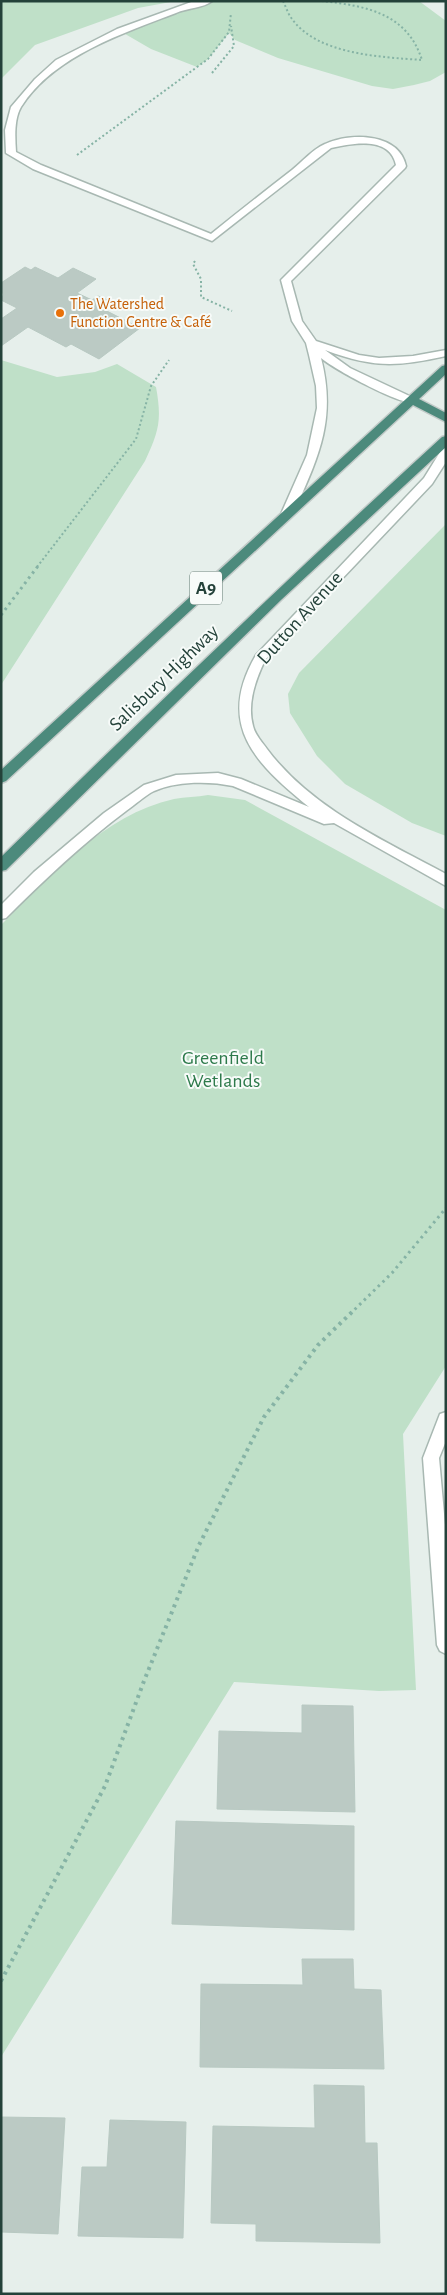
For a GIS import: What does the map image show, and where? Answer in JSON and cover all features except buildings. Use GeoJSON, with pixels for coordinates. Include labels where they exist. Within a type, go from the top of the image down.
{"type":"FeatureCollection","features":[{"type":"Feature","properties":{"kind":"highway","name":"Salisbury Highway"},"geometry":{"type":"LineString","coordinates":[[1,778],[446,368]]}},
{"type":"Feature","properties":{"kind":"highway"},"geometry":{"type":"LineString","coordinates":[[412,400],[446,418]]}},
{"type":"Feature","properties":{"kind":"highway","name":"Salisbury Highway"},"geometry":{"type":"LineString","coordinates":[[1,866],[167,702],[353,524],[446,440]]}},
{"type":"Feature","properties":{"kind":"street"},"geometry":{"type":"LineString","coordinates":[[208,1],[185,6],[120,31],[59,62],[38,80],[16,107],[10,130],[11,153],[52,173],[212,238],[328,146],[347,140],[367,140],[385,145],[398,155],[401,166],[286,280],[297,322],[311,341],[340,368],[412,400]]}},
{"type":"Feature","properties":{"kind":"street"},"geometry":{"type":"LineString","coordinates":[[311,341],[358,358],[381,361],[404,361],[446,353]]}},
{"type":"Feature","properties":{"kind":"street"},"geometry":{"type":"LineString","coordinates":[[286,514],[308,468],[320,429],[322,394],[311,341]]}},
{"type":"Feature","properties":{"kind":"street","name":"Dutton Avenue"},"geometry":{"type":"LineString","coordinates":[[446,452],[428,481],[260,658],[251,675],[247,693],[246,725],[264,758],[291,786],[358,831],[446,881]]}},
{"type":"Feature","properties":{"kind":"street","name":"Dutton Avenue"},"geometry":{"type":"LineString","coordinates":[[1,914],[39,876],[109,817],[150,788],[176,780],[218,778],[236,782],[358,831]]}},
{"type":"Feature","properties":{"kind":"street"},"geometry":{"type":"LineString","coordinates":[[446,1419],[432,1458],[446,1645]]}},
{"type":"Feature","properties":{"kind":"path"},"geometry":{"type":"LineString","coordinates":[[283,1],[294,24],[321,41],[356,53],[422,60],[414,38],[392,20],[373,10],[322,1]]}},
{"type":"Feature","properties":{"kind":"path"},"geometry":{"type":"LineString","coordinates":[[212,73],[234,46],[230,10]]}},
{"type":"Feature","properties":{"kind":"path"},"geometry":{"type":"LineString","coordinates":[[52,173],[208,59],[226,38],[231,22]]}},
{"type":"Feature","properties":{"kind":"path"},"geometry":{"type":"LineString","coordinates":[[212,238],[193,264],[201,279],[201,297],[232,311]]}},
{"type":"Feature","properties":{"kind":"path"},"geometry":{"type":"LineString","coordinates":[[1,615],[136,439],[151,386],[169,360]]}},
{"type":"Feature","properties":{"kind":"path"},"geometry":{"type":"LineString","coordinates":[[1,1981],[105,1786],[144,1681],[199,1544],[264,1416],[318,1345],[392,1273],[446,1208]]}},
{"type":"Feature","properties":{"kind":"green space"},"geometry":{"type":"Polygon","coordinates":[[[1,1],[176,1],[138,8],[35,45],[1,79],[1,1]]]}},
{"type":"Feature","properties":{"kind":"green space"},"geometry":{"type":"Polygon","coordinates":[[[208,1],[419,1],[446,21],[446,72],[430,81],[393,89],[372,86],[278,58],[235,40],[229,33],[208,59],[197,67],[151,49],[120,31],[208,1]]]}},
{"type":"Feature","properties":{"kind":"green space"},"geometry":{"type":"Polygon","coordinates":[[[1,360],[57,377],[95,372],[117,364],[156,387],[159,417],[156,433],[145,461],[1,685],[1,360]]]}},
{"type":"Feature","properties":{"kind":"green space"},"geometry":{"type":"Polygon","coordinates":[[[446,524],[446,836],[412,823],[345,784],[317,756],[290,713],[288,694],[299,673],[446,524]]]}},
{"type":"Feature","properties":{"kind":"green space","name":"Greenfield Wetlands"},"geometry":{"type":"Polygon","coordinates":[[[208,795],[245,800],[446,910],[446,1366],[403,1434],[416,1690],[379,1691],[234,1682],[1,2057],[1,925],[59,868],[101,833],[148,807],[174,799],[208,795]]]}},
{"type":"Feature","properties":{"kind":"place","name":"The Watershed Function Centre & Café"},"geometry":{"type":"Point","coordinates":[60,313]}}]}
